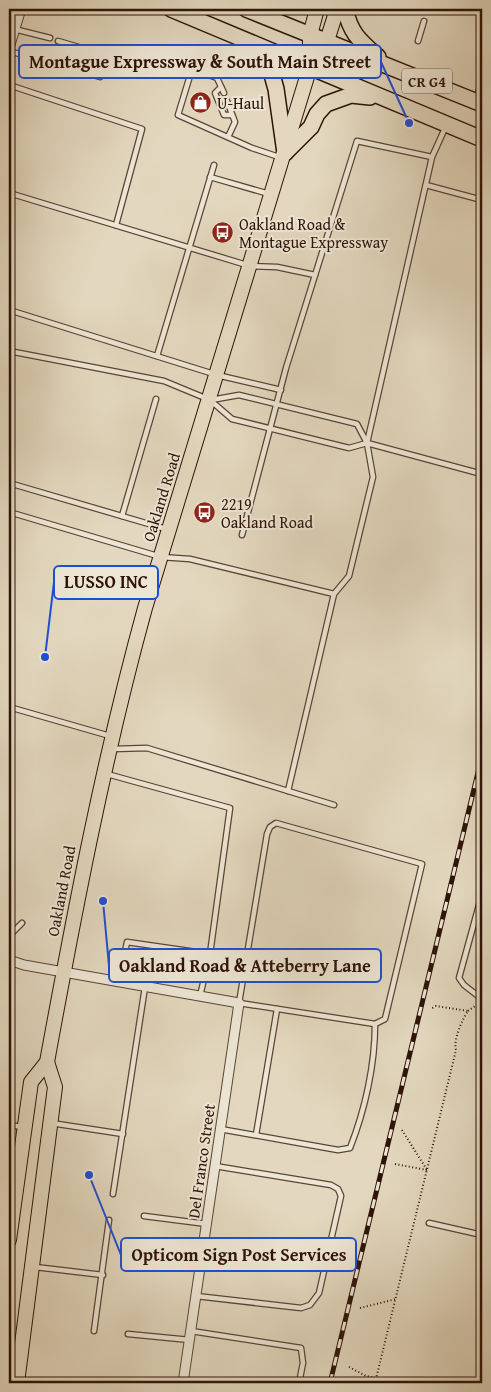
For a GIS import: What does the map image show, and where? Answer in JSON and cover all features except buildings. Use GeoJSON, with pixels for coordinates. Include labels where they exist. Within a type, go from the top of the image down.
{"type":"FeatureCollection","features":[{"type":"Feature","properties":{"kind":"highway","name":"CR G4"},"geometry":{"type":"LineString","coordinates":[[171,9],[482,139]]}},
{"type":"Feature","properties":{"kind":"highway","name":"CR G4"},"geometry":{"type":"LineString","coordinates":[[246,9],[480,103]]}},
{"type":"Feature","properties":{"kind":"highway"},"geometry":{"type":"LineString","coordinates":[[345,9],[349,26],[356,38],[384,63]]}},
{"type":"Feature","properties":{"kind":"highway"},"geometry":{"type":"LineString","coordinates":[[240,38],[261,57],[271,71],[276,89],[284,156]]}},
{"type":"Feature","properties":{"kind":"highway"},"geometry":{"type":"LineString","coordinates":[[284,156],[311,127],[317,114],[326,104],[351,95],[386,99]]}},
{"type":"Feature","properties":{"kind":"main road","name":"Oakland Road"},"geometry":{"type":"LineString","coordinates":[[9,1240],[31,1082],[46,1062],[110,742],[129,667],[169,530],[310,67],[310,35],[317,9]]}},
{"type":"Feature","properties":{"kind":"main road","name":"Oakland Road"},"geometry":{"type":"LineString","coordinates":[[310,67],[327,41],[337,9]]}},
{"type":"Feature","properties":{"kind":"main road"},"geometry":{"type":"LineString","coordinates":[[17,1383],[55,1087],[46,1062]]}},
{"type":"Feature","properties":{"kind":"street"},"geometry":{"type":"LineString","coordinates":[[9,50],[21,9]]}},
{"type":"Feature","properties":{"kind":"street"},"geometry":{"type":"LineString","coordinates":[[480,103],[482,86]]}},
{"type":"Feature","properties":{"kind":"street"},"geometry":{"type":"LineString","coordinates":[[9,960],[63,972],[146,985],[239,1003]]}},
{"type":"Feature","properties":{"kind":"street","name":"Del Franco Street"},"geometry":{"type":"LineString","coordinates":[[183,1383],[239,1003]]}},
{"type":"Feature","properties":{"kind":"lane"},"geometry":{"type":"LineString","coordinates":[[418,41],[424,20]]}},
{"type":"Feature","properties":{"kind":"lane"},"geometry":{"type":"LineString","coordinates":[[14,29],[50,38]]}},
{"type":"Feature","properties":{"kind":"lane"},"geometry":{"type":"LineString","coordinates":[[9,50],[100,77],[105,59],[99,53],[58,41]]}},
{"type":"Feature","properties":{"kind":"lane"},"geometry":{"type":"LineString","coordinates":[[224,93],[217,78],[192,70],[178,115],[228,137],[284,156]]}},
{"type":"Feature","properties":{"kind":"lane"},"geometry":{"type":"LineString","coordinates":[[9,85],[142,129],[116,225]]}},
{"type":"Feature","properties":{"kind":"lane"},"geometry":{"type":"LineString","coordinates":[[221,87],[215,93],[224,115],[232,115]]}},
{"type":"Feature","properties":{"kind":"lane"},"geometry":{"type":"LineString","coordinates":[[227,101],[235,122],[228,137]]}},
{"type":"Feature","properties":{"kind":"lane"},"geometry":{"type":"LineString","coordinates":[[367,443],[432,157],[447,125]]}},
{"type":"Feature","properties":{"kind":"lane"},"geometry":{"type":"LineString","coordinates":[[242,535],[276,404],[357,141],[432,157]]}},
{"type":"Feature","properties":{"kind":"lane"},"geometry":{"type":"LineString","coordinates":[[157,356],[214,165]]}},
{"type":"Feature","properties":{"kind":"lane"},"geometry":{"type":"LineString","coordinates":[[210,177],[272,195]]}},
{"type":"Feature","properties":{"kind":"lane"},"geometry":{"type":"LineString","coordinates":[[426,185],[482,200]]}},
{"type":"Feature","properties":{"kind":"lane"},"geometry":{"type":"LineString","coordinates":[[9,193],[250,266],[277,266],[315,275]]}},
{"type":"Feature","properties":{"kind":"lane"},"geometry":{"type":"LineString","coordinates":[[9,310],[217,375],[281,390]]}},
{"type":"Feature","properties":{"kind":"lane"},"geometry":{"type":"LineString","coordinates":[[9,351],[164,381],[210,400],[232,419],[349,448],[367,443],[482,474]]}},
{"type":"Feature","properties":{"kind":"lane"},"geometry":{"type":"LineString","coordinates":[[210,400],[239,395],[357,424],[367,443],[373,477],[349,576],[334,594],[288,791]]}},
{"type":"Feature","properties":{"kind":"lane"},"geometry":{"type":"LineString","coordinates":[[122,516],[156,399]]}},
{"type":"Feature","properties":{"kind":"lane"},"geometry":{"type":"LineString","coordinates":[[9,483],[169,530]]}},
{"type":"Feature","properties":{"kind":"lane"},"geometry":{"type":"LineString","coordinates":[[9,512],[161,557],[190,559],[334,594]]}},
{"type":"Feature","properties":{"kind":"lane"},"geometry":{"type":"LineString","coordinates":[[9,708],[110,742],[147,748],[334,805]]}},
{"type":"Feature","properties":{"kind":"lane"},"geometry":{"type":"LineString","coordinates":[[104,773],[230,808],[210,954],[200,996]]}},
{"type":"Feature","properties":{"kind":"lane"},"geometry":{"type":"LineString","coordinates":[[276,823],[422,864],[384,1019],[375,1024],[277,1009],[239,1003],[267,834],[270,827],[276,823]]}},
{"type":"Feature","properties":{"kind":"lane"},"geometry":{"type":"LineString","coordinates":[[482,894],[459,978],[464,985],[482,1000]]}},
{"type":"Feature","properties":{"kind":"lane"},"geometry":{"type":"LineString","coordinates":[[9,936],[22,923]]}},
{"type":"Feature","properties":{"kind":"lane"},"geometry":{"type":"LineString","coordinates":[[119,981],[127,942],[210,954]]}},
{"type":"Feature","properties":{"kind":"lane"},"geometry":{"type":"LineString","coordinates":[[113,1194],[146,985]]}},
{"type":"Feature","properties":{"kind":"lane"},"geometry":{"type":"LineString","coordinates":[[256,1135],[277,1009]]}},
{"type":"Feature","properties":{"kind":"lane"},"geometry":{"type":"LineString","coordinates":[[220,1129],[338,1150],[350,1148],[360,1124],[374,1054],[375,1024]]}},
{"type":"Feature","properties":{"kind":"lane"},"geometry":{"type":"LineString","coordinates":[[50,1123],[123,1134]]}},
{"type":"Feature","properties":{"kind":"lane"},"geometry":{"type":"LineString","coordinates":[[9,1124],[24,1128]]}},
{"type":"Feature","properties":{"kind":"lane"},"geometry":{"type":"LineString","coordinates":[[196,1296],[301,1308],[310,1305],[319,1293],[341,1196],[338,1189],[332,1185],[215,1166]]}},
{"type":"Feature","properties":{"kind":"lane"},"geometry":{"type":"LineString","coordinates":[[144,1216],[206,1224]]}},
{"type":"Feature","properties":{"kind":"lane"},"geometry":{"type":"LineString","coordinates":[[94,1331],[109,1220]]}},
{"type":"Feature","properties":{"kind":"lane"},"geometry":{"type":"LineString","coordinates":[[429,1223],[482,1235]]}},
{"type":"Feature","properties":{"kind":"lane"},"geometry":{"type":"LineString","coordinates":[[31,1266],[102,1275]]}},
{"type":"Feature","properties":{"kind":"lane"},"geometry":{"type":"LineString","coordinates":[[128,1334],[190,1336],[301,1348],[303,1363],[298,1383]]}},
{"type":"Feature","properties":{"kind":"path"},"geometry":{"type":"LineString","coordinates":[[375,1383],[456,1050],[455,1046],[468,1011],[482,1000]]}},
{"type":"Feature","properties":{"kind":"path"},"geometry":{"type":"LineString","coordinates":[[431,1009],[436,1006],[468,1011]]}},
{"type":"Feature","properties":{"kind":"path"},"geometry":{"type":"LineString","coordinates":[[402,1130],[427,1170]]}},
{"type":"Feature","properties":{"kind":"path"},"geometry":{"type":"LineString","coordinates":[[395,1164],[427,1170]]}},
{"type":"Feature","properties":{"kind":"path"},"geometry":{"type":"LineString","coordinates":[[360,1308],[396,1299]]}},
{"type":"Feature","properties":{"kind":"path"},"geometry":{"type":"LineString","coordinates":[[349,1367],[366,1376],[376,1378]]}},
{"type":"Feature","properties":{"kind":"railway"},"geometry":{"type":"LineString","coordinates":[[330,1383],[482,756]]}},
{"type":"Feature","properties":{"kind":"place","name":"U-Haul"},"geometry":{"type":"Point","coordinates":[201,103]}},
{"type":"Feature","properties":{"kind":"place","name":"Montague Expressway & South Main Street"},"geometry":{"type":"Point","coordinates":[409,123]}},
{"type":"Feature","properties":{"kind":"place","name":"Oakland Road & Montague Expressway"},"geometry":{"type":"Point","coordinates":[223,233]}},
{"type":"Feature","properties":{"kind":"place","name":"2219 Oakland Road"},"geometry":{"type":"Point","coordinates":[205,513]}},
{"type":"Feature","properties":{"kind":"place","name":"LUSSO INC"},"geometry":{"type":"Point","coordinates":[45,657]}},
{"type":"Feature","properties":{"kind":"place","name":"Oakland Road & Atteberry Lane"},"geometry":{"type":"Point","coordinates":[103,901]}},
{"type":"Feature","properties":{"kind":"place","name":"Opticom Sign Post Services"},"geometry":{"type":"Point","coordinates":[89,1175]}}]}
